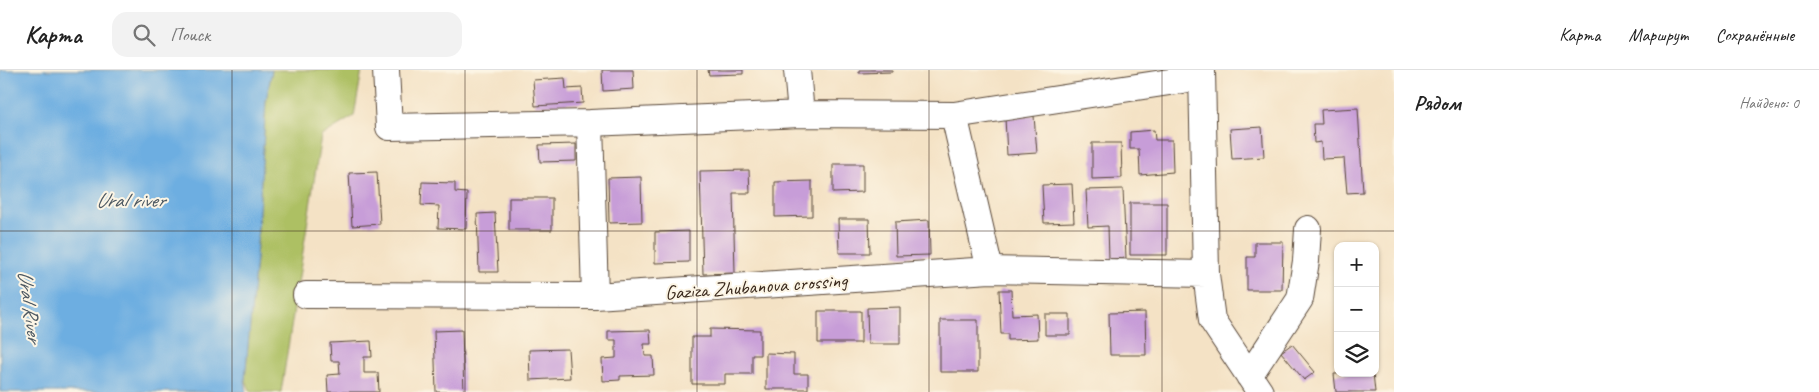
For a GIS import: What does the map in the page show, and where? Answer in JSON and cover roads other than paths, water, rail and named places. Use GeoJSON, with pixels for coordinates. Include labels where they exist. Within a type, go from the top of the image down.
{"type":"FeatureCollection","features":[{"type":"Feature","properties":{"kind":"street"},"geometry":{"type":"LineString","coordinates":[[386,70],[389,127],[590,123],[801,114],[954,116],[1202,73],[1206,274],[1212,320],[1255,384],[1300,299],[1306,262],[1308,229]]}},
{"type":"Feature","properties":{"kind":"street"},"geometry":{"type":"LineString","coordinates":[[797,70],[801,114]]}},
{"type":"Feature","properties":{"kind":"street"},"geometry":{"type":"LineString","coordinates":[[954,116],[990,270]]}},
{"type":"Feature","properties":{"kind":"street"},"geometry":{"type":"LineString","coordinates":[[590,123],[595,296]]}},
{"type":"Feature","properties":{"kind":"street","name":"Gaziza Zhubanova crossing"},"geometry":{"type":"LineString","coordinates":[[306,295],[595,296],[990,270],[1206,274]]}},
{"type":"Feature","properties":{"kind":"water","name":"Ural river"},"geometry":{"type":"Polygon","coordinates":[[[0,70],[272,70],[266,100],[256,259],[245,379],[247,392],[0,392],[0,70]]]}},
{"type":"Feature","properties":{"kind":"water label","name":"Ural River"},"geometry":{"type":"Point","coordinates":[30,306]}}]}
